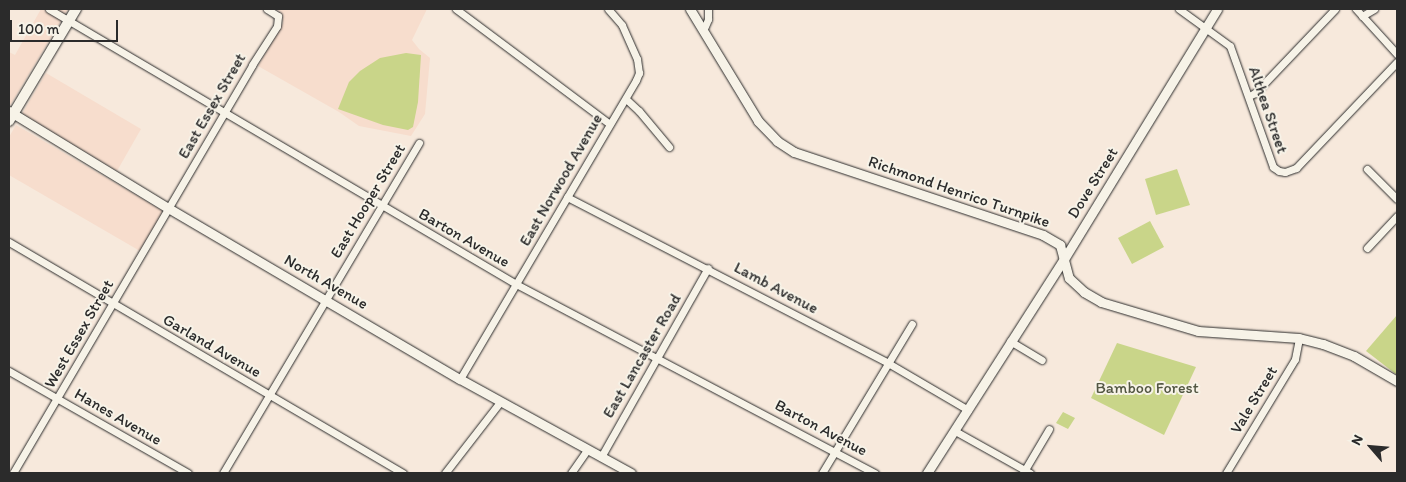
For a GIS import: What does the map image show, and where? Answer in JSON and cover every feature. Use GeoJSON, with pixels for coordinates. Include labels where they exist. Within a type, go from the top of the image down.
{"type":"FeatureCollection","features":[{"type":"Feature","properties":{"kind":"main road"},"geometry":{"type":"LineString","coordinates":[[10,115],[76,9]]}},
{"type":"Feature","properties":{"kind":"street","name":"Barton Avenue"},"geometry":{"type":"LineString","coordinates":[[49,9],[516,284],[876,473]]}},
{"type":"Feature","properties":{"kind":"street","name":"East Essex Street"},"geometry":{"type":"LineString","coordinates":[[168,208],[277,26],[279,18],[267,9]]}},
{"type":"Feature","properties":{"kind":"street"},"geometry":{"type":"LineString","coordinates":[[456,9],[610,124]]}},
{"type":"Feature","properties":{"kind":"street","name":"East Norwood Avenue"},"geometry":{"type":"LineString","coordinates":[[460,379],[626,100],[636,80],[639,66],[622,25],[608,9]]}},
{"type":"Feature","properties":{"kind":"street","name":"Richmond Henrico Turnpike"},"geometry":{"type":"LineString","coordinates":[[690,9],[752,114],[780,144],[802,155],[1037,232],[1060,245],[1066,273],[1079,288],[1094,298],[1113,306],[1198,331],[1299,338],[1340,350],[1397,381]]}},
{"type":"Feature","properties":{"kind":"street"},"geometry":{"type":"LineString","coordinates":[[703,31],[708,19],[708,9]]}},
{"type":"Feature","properties":{"kind":"street","name":"Althea Street"},"geometry":{"type":"LineString","coordinates":[[1179,9],[1183,14],[1230,46],[1273,167],[1279,171],[1291,171],[1397,62]]}},
{"type":"Feature","properties":{"kind":"street","name":"Dove Street"},"geometry":{"type":"LineString","coordinates":[[927,473],[1064,259],[1217,9]]}},
{"type":"Feature","properties":{"kind":"street"},"geometry":{"type":"LineString","coordinates":[[1249,96],[1335,9]]}},
{"type":"Feature","properties":{"kind":"street"},"geometry":{"type":"LineString","coordinates":[[1356,9],[1397,54]]}},
{"type":"Feature","properties":{"kind":"street"},"geometry":{"type":"LineString","coordinates":[[1362,16],[1374,9]]}},
{"type":"Feature","properties":{"kind":"street"},"geometry":{"type":"LineString","coordinates":[[626,100],[669,147]]}},
{"type":"Feature","properties":{"kind":"street","name":"North Avenue"},"geometry":{"type":"LineString","coordinates":[[10,115],[326,298],[460,379],[631,473]]}},
{"type":"Feature","properties":{"kind":"street","name":"East Hooper Street"},"geometry":{"type":"LineString","coordinates":[[223,473],[418,143]]}},
{"type":"Feature","properties":{"kind":"street"},"geometry":{"type":"LineString","coordinates":[[1367,169],[1397,199]]}},
{"type":"Feature","properties":{"kind":"street","name":"Lamb Avenue"},"geometry":{"type":"LineString","coordinates":[[567,197],[708,268],[888,363],[968,410]]}},
{"type":"Feature","properties":{"kind":"street","name":"West Essex Street"},"geometry":{"type":"LineString","coordinates":[[13,473],[168,208]]}},
{"type":"Feature","properties":{"kind":"street"},"geometry":{"type":"LineString","coordinates":[[1367,248],[1397,216]]}},
{"type":"Feature","properties":{"kind":"street","name":"Garland Avenue"},"geometry":{"type":"LineString","coordinates":[[9,242],[403,473]]}},
{"type":"Feature","properties":{"kind":"street","name":"East Lancaster Road"},"geometry":{"type":"LineString","coordinates":[[601,457],[708,268]]}},
{"type":"Feature","properties":{"kind":"street"},"geometry":{"type":"LineString","coordinates":[[822,473],[912,324]]}},
{"type":"Feature","properties":{"kind":"street","name":"Vale Street"},"geometry":{"type":"LineString","coordinates":[[1227,473],[1295,359],[1299,338]]}},
{"type":"Feature","properties":{"kind":"street"},"geometry":{"type":"LineString","coordinates":[[1010,342],[1042,360]]}},
{"type":"Feature","properties":{"kind":"street","name":"Hanes Avenue"},"geometry":{"type":"LineString","coordinates":[[9,371],[188,473]]}},
{"type":"Feature","properties":{"kind":"street"},"geometry":{"type":"LineString","coordinates":[[445,473],[500,402]]}},
{"type":"Feature","properties":{"kind":"street"},"geometry":{"type":"LineString","coordinates":[[954,431],[1025,472],[1049,429]]}},
{"type":"Feature","properties":{"kind":"street"},"geometry":{"type":"LineString","coordinates":[[571,473],[587,450]]}},
{"type":"Feature","properties":{"kind":"shaded area"},"geometry":{"type":"Polygon","coordinates":[[[41,9],[68,9],[9,107],[9,52],[15,55],[41,9]]]}},
{"type":"Feature","properties":{"kind":"shaded area"},"geometry":{"type":"Polygon","coordinates":[[[277,9],[427,9],[412,40],[430,58],[425,114],[411,136],[359,126],[339,112],[258,66],[283,23],[282,14],[277,9]]]}},
{"type":"Feature","properties":{"kind":"shaded area"},"geometry":{"type":"Polygon","coordinates":[[[46,73],[141,129],[117,171],[22,114],[46,73]]]}},
{"type":"Feature","properties":{"kind":"shaded area"},"geometry":{"type":"Polygon","coordinates":[[[16,125],[163,211],[140,251],[9,175],[9,137],[16,125]]]}},
{"type":"Feature","properties":{"kind":"green space"},"geometry":{"type":"Polygon","coordinates":[[[406,53],[421,55],[418,102],[413,127],[408,130],[383,125],[338,109],[349,82],[360,71],[380,58],[406,53]]]}},
{"type":"Feature","properties":{"kind":"green space"},"geometry":{"type":"Polygon","coordinates":[[[1177,169],[1190,205],[1156,215],[1145,179],[1177,169]]]}},
{"type":"Feature","properties":{"kind":"green space"},"geometry":{"type":"Polygon","coordinates":[[[1150,221],[1164,247],[1132,264],[1118,238],[1150,221]]]}},
{"type":"Feature","properties":{"kind":"green space"},"geometry":{"type":"Polygon","coordinates":[[[1397,315],[1397,375],[1366,351],[1397,315]]]}},
{"type":"Feature","properties":{"kind":"green space","name":"Bamboo Forest"},"geometry":{"type":"Polygon","coordinates":[[[1117,343],[1196,367],[1164,435],[1091,398],[1117,343]]]}},
{"type":"Feature","properties":{"kind":"green space"},"geometry":{"type":"Polygon","coordinates":[[[1063,412],[1075,418],[1068,429],[1056,423],[1063,412]]]}}]}
